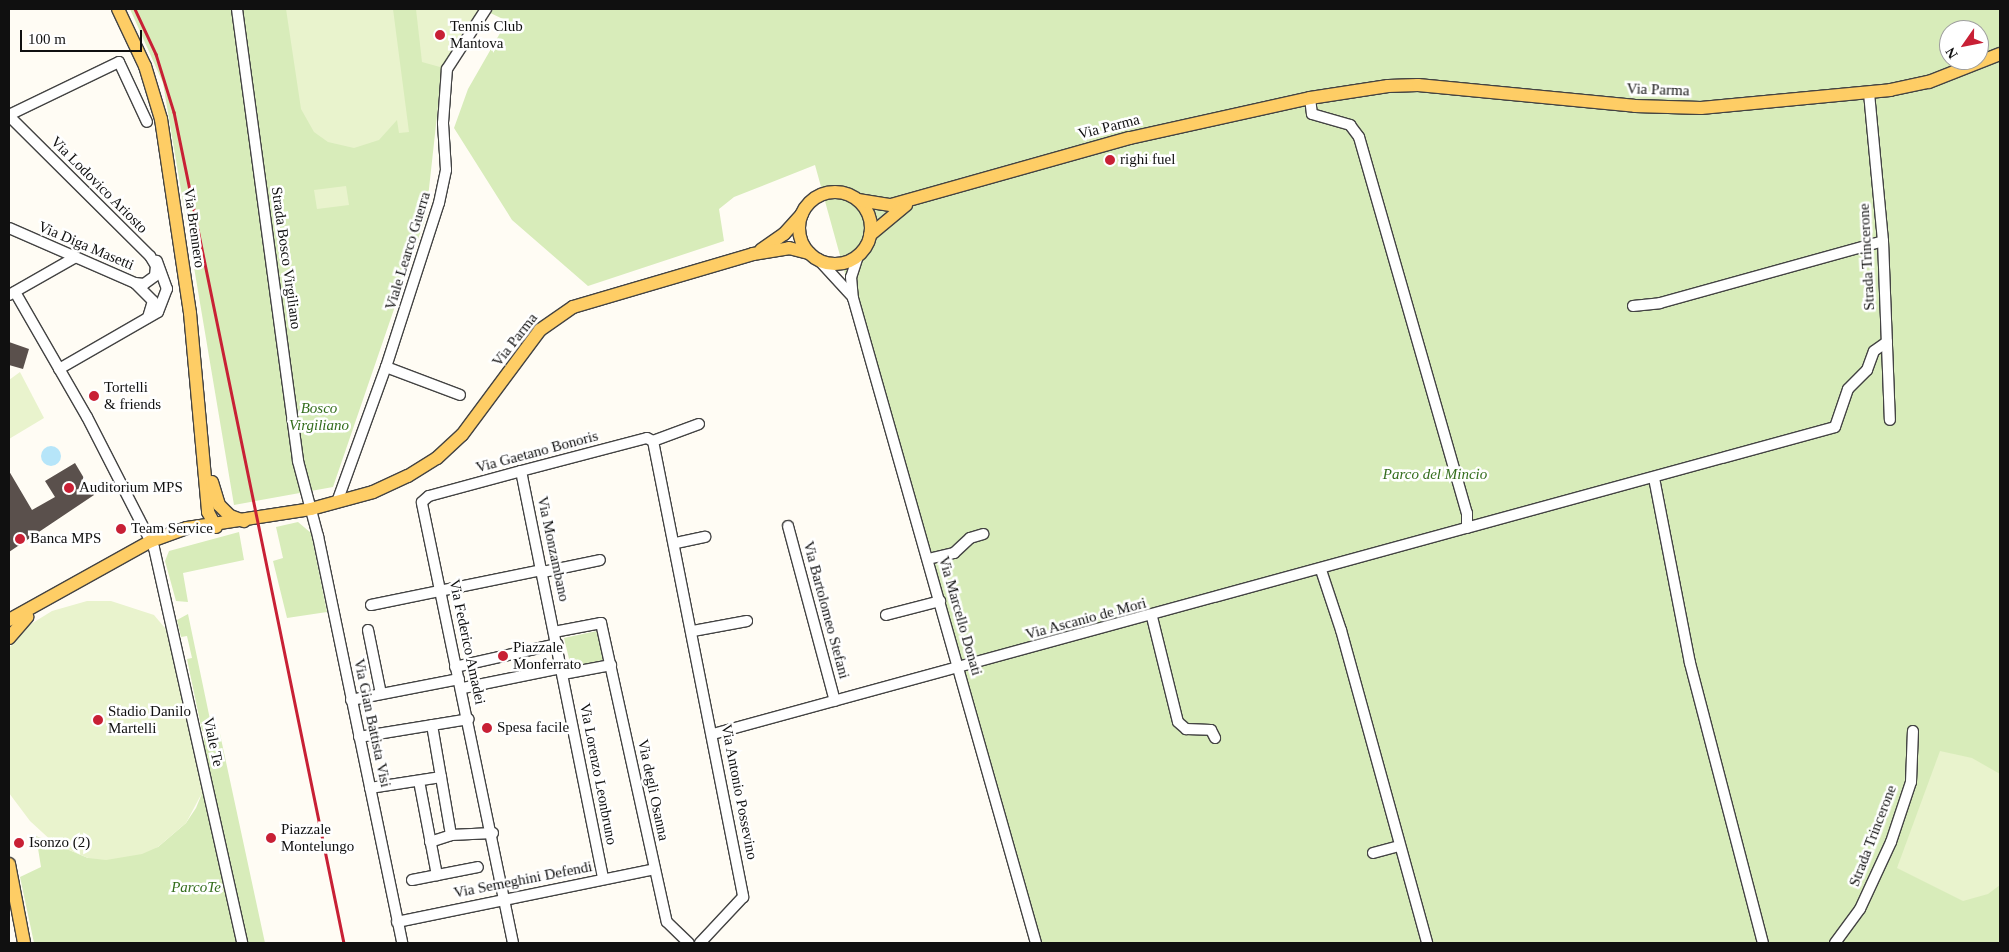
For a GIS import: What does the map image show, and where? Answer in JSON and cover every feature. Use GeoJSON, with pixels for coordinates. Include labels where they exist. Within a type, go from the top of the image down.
{"type":"FeatureCollection","features":[{"type":"Feature","properties":{"kind":"main road","name":"Via Brennero"},"geometry":{"type":"LineString","coordinates":[[118,9],[145,66],[161,119],[190,314],[206,460],[208,512],[216,527]]}},
{"type":"Feature","properties":{"kind":"main road","name":"Via Parma"},"geometry":{"type":"LineString","coordinates":[[858,200],[883,206],[919,198],[1130,138],[1310,98],[1418,85],[1663,108],[1807,100],[1869,93],[1929,82],[2000,54]]}},
{"type":"Feature","properties":{"kind":"main road"},"geometry":{"type":"LineString","coordinates":[[828,193],[841,193],[858,200],[870,221],[870,236],[858,256],[837,264],[814,256],[800,235],[802,214],[814,200],[828,193]]}},
{"type":"Feature","properties":{"kind":"main road","name":"Via Parma"},"geometry":{"type":"LineString","coordinates":[[870,236],[889,216],[919,198]]}},
{"type":"Feature","properties":{"kind":"main road","name":"Via Parma"},"geometry":{"type":"LineString","coordinates":[[753,254],[784,234],[802,214]]}},
{"type":"Feature","properties":{"kind":"main road","name":"Via Parma"},"geometry":{"type":"LineString","coordinates":[[216,527],[310,509],[394,484],[449,448],[478,417],[540,330],[560,313],[586,301],[753,254],[789,248],[814,256]]}},
{"type":"Feature","properties":{"kind":"main road","name":"Via Brennero"},"geometry":{"type":"LineString","coordinates":[[206,460],[219,505],[216,527]]}},
{"type":"Feature","properties":{"kind":"main road","name":"Via Brennero"},"geometry":{"type":"LineString","coordinates":[[187,528],[202,510],[206,460]]}},
{"type":"Feature","properties":{"kind":"main road"},"geometry":{"type":"LineString","coordinates":[[219,505],[234,519],[246,522]]}},
{"type":"Feature","properties":{"kind":"main road"},"geometry":{"type":"LineString","coordinates":[[9,627],[153,544],[216,527]]}},
{"type":"Feature","properties":{"kind":"main road"},"geometry":{"type":"LineString","coordinates":[[9,620],[187,528],[216,527]]}},
{"type":"Feature","properties":{"kind":"main road"},"geometry":{"type":"LineString","coordinates":[[9,638],[27,617]]}},
{"type":"Feature","properties":{"kind":"main road"},"geometry":{"type":"LineString","coordinates":[[9,864],[12,898],[24,943]]}},
{"type":"Feature","properties":{"kind":"street","name":"Strada Bosco Virgiliano"},"geometry":{"type":"LineString","coordinates":[[238,9],[298,461],[310,509]]}},
{"type":"Feature","properties":{"kind":"street","name":"Viale Learco Guerra"},"geometry":{"type":"LineString","coordinates":[[337,502],[386,367],[440,203],[446,170],[443,123],[448,69],[486,9]]}},
{"type":"Feature","properties":{"kind":"street"},"geometry":{"type":"LineString","coordinates":[[9,115],[119,62],[147,122]]}},
{"type":"Feature","properties":{"kind":"street","name":"Strada Trincerone"},"geometry":{"type":"LineString","coordinates":[[1869,93],[1882,241],[1890,420]]}},
{"type":"Feature","properties":{"kind":"street"},"geometry":{"type":"LineString","coordinates":[[1310,98],[1312,114],[1350,125],[1359,137],[1467,514],[1467,528]]}},
{"type":"Feature","properties":{"kind":"street","name":"Via Lodovico Ariosto"},"geometry":{"type":"LineString","coordinates":[[9,115],[150,256],[156,266],[152,280]]}},
{"type":"Feature","properties":{"kind":"street","name":"Via Diga Masetti"},"geometry":{"type":"LineString","coordinates":[[9,228],[135,283],[144,284],[152,280]]}},
{"type":"Feature","properties":{"kind":"street"},"geometry":{"type":"LineString","coordinates":[[1633,306],[1660,302],[1882,241]]}},
{"type":"Feature","properties":{"kind":"street"},"geometry":{"type":"LineString","coordinates":[[59,369],[158,312],[167,289],[163,270],[150,256]]}},
{"type":"Feature","properties":{"kind":"street","name":"Via Marcello Donati"},"geometry":{"type":"LineString","coordinates":[[814,256],[853,298]]}},
{"type":"Feature","properties":{"kind":"street","name":"Via Marcello Donati"},"geometry":{"type":"LineString","coordinates":[[858,256],[851,277],[853,298],[960,668],[1036,943]]}},
{"type":"Feature","properties":{"kind":"street"},"geometry":{"type":"LineString","coordinates":[[12,293],[74,258]]}},
{"type":"Feature","properties":{"kind":"street"},"geometry":{"type":"LineString","coordinates":[[135,283],[153,301],[152,312],[141,322]]}},
{"type":"Feature","properties":{"kind":"street","name":"Viale Te"},"geometry":{"type":"LineString","coordinates":[[12,293],[59,369],[153,544],[242,943]]}},
{"type":"Feature","properties":{"kind":"street","name":"Via Ascanio de Mori"},"geometry":{"type":"LineString","coordinates":[[713,734],[1152,617],[1835,427],[1848,389],[1867,370],[1874,351],[1887,342]]}},
{"type":"Feature","properties":{"kind":"street"},"geometry":{"type":"LineString","coordinates":[[386,367],[460,395]]}},
{"type":"Feature","properties":{"kind":"street","name":"Via Gaetano Bonoris"},"geometry":{"type":"LineString","coordinates":[[429,496],[647,438],[653,441],[699,424]]}},
{"type":"Feature","properties":{"kind":"street","name":"Via Antonio Possevino"},"geometry":{"type":"LineString","coordinates":[[653,441],[676,543],[743,897],[700,943]]}},
{"type":"Feature","properties":{"kind":"street","name":"Via Monzambano"},"geometry":{"type":"LineString","coordinates":[[521,471],[543,571],[556,644]]}},
{"type":"Feature","properties":{"kind":"street"},"geometry":{"type":"LineString","coordinates":[[1654,478],[1690,663],[1764,943]]}},
{"type":"Feature","properties":{"kind":"street","name":"Via Federico Amadei"},"geometry":{"type":"LineString","coordinates":[[429,496],[422,502],[424,514],[455,667],[461,684],[493,833],[506,898],[504,908],[513,943]]}},
{"type":"Feature","properties":{"kind":"street","name":"Via Gian Battista Visi"},"geometry":{"type":"LineString","coordinates":[[310,509],[402,943]]}},
{"type":"Feature","properties":{"kind":"street","name":"Via Bartolomeo Stefani"},"geometry":{"type":"LineString","coordinates":[[788,526],[834,701]]}},
{"type":"Feature","properties":{"kind":"street"},"geometry":{"type":"LineString","coordinates":[[928,560],[954,553],[970,538],[983,534]]}},
{"type":"Feature","properties":{"kind":"street"},"geometry":{"type":"LineString","coordinates":[[676,543],[705,537]]}},
{"type":"Feature","properties":{"kind":"street"},"geometry":{"type":"LineString","coordinates":[[371,604],[600,560]]}},
{"type":"Feature","properties":{"kind":"street"},"geometry":{"type":"LineString","coordinates":[[1321,570],[1341,630],[1427,943]]}},
{"type":"Feature","properties":{"kind":"street"},"geometry":{"type":"LineString","coordinates":[[886,615],[940,601]]}},
{"type":"Feature","properties":{"kind":"street"},"geometry":{"type":"LineString","coordinates":[[1152,617],[1178,722],[1186,729],[1211,730],[1215,738]]}},
{"type":"Feature","properties":{"kind":"street"},"geometry":{"type":"LineString","coordinates":[[693,631],[747,621]]}},
{"type":"Feature","properties":{"kind":"street","name":"Via degli Osanna"},"geometry":{"type":"LineString","coordinates":[[554,632],[602,623],[667,922],[689,943]]}},
{"type":"Feature","properties":{"kind":"street"},"geometry":{"type":"LineString","coordinates":[[368,630],[381,694]]}},
{"type":"Feature","properties":{"kind":"street"},"geometry":{"type":"LineString","coordinates":[[455,667],[556,644]]}},
{"type":"Feature","properties":{"kind":"street","name":"Via Lorenzo Leonbruno"},"geometry":{"type":"LineString","coordinates":[[556,644],[603,880]]}},
{"type":"Feature","properties":{"kind":"street"},"geometry":{"type":"LineString","coordinates":[[351,700],[381,694],[611,665]]}},
{"type":"Feature","properties":{"kind":"street"},"geometry":{"type":"LineString","coordinates":[[359,737],[469,719]]}},
{"type":"Feature","properties":{"kind":"street"},"geometry":{"type":"LineString","coordinates":[[432,725],[452,835]]}},
{"type":"Feature","properties":{"kind":"street","name":"Strada Trincerone"},"geometry":{"type":"LineString","coordinates":[[1835,943],[1860,909],[1890,842],[1911,782],[1913,731]]}},
{"type":"Feature","properties":{"kind":"street"},"geometry":{"type":"LineString","coordinates":[[370,788],[441,777]]}},
{"type":"Feature","properties":{"kind":"street"},"geometry":{"type":"LineString","coordinates":[[418,781],[436,875]]}},
{"type":"Feature","properties":{"kind":"street"},"geometry":{"type":"LineString","coordinates":[[430,842],[452,835],[493,833]]}},
{"type":"Feature","properties":{"kind":"street"},"geometry":{"type":"LineString","coordinates":[[1373,853],[1399,846]]}},
{"type":"Feature","properties":{"kind":"street"},"geometry":{"type":"LineString","coordinates":[[412,880],[478,867]]}},
{"type":"Feature","properties":{"kind":"street","name":"Via Semeghini Defendi"},"geometry":{"type":"LineString","coordinates":[[397,922],[506,898],[655,869]]}},
{"type":"Feature","properties":{"kind":"green space","name":"Bosco Virgiliano"},"geometry":{"type":"Polygon","coordinates":[[[130,9],[481,9],[442,70],[426,216],[333,487],[234,505],[163,83],[130,9]]]}},
{"type":"Feature","properties":{"kind":"green space"},"geometry":{"type":"Polygon","coordinates":[[[286,9],[393,9],[409,132],[399,133],[397,120],[379,140],[354,148],[328,142],[314,132],[301,109],[286,9]]]}},
{"type":"Feature","properties":{"kind":"green space","name":"Tennis Club Mantova"},"geometry":{"type":"Polygon","coordinates":[[[416,9],[479,9],[440,67],[422,62],[416,9]]]}},
{"type":"Feature","properties":{"kind":"green space","name":"Parco del Mincio"},"geometry":{"type":"Polygon","coordinates":[[[482,9],[2000,9],[2000,943],[1030,943],[815,165],[734,197],[719,209],[724,241],[588,286],[512,220],[454,128],[468,89],[507,21],[482,9]]]}},
{"type":"Feature","properties":{"kind":"green space"},"geometry":{"type":"Polygon","coordinates":[[[346,186],[349,205],[317,209],[314,190],[346,186]]]}},
{"type":"Feature","properties":{"kind":"green space"},"geometry":{"type":"Polygon","coordinates":[[[20,372],[44,418],[9,439],[9,380],[20,372]]]}},
{"type":"Feature","properties":{"kind":"green space"},"geometry":{"type":"Polygon","coordinates":[[[298,522],[311,533],[327,612],[287,618],[273,561],[283,558],[276,527],[298,522]]]}},
{"type":"Feature","properties":{"kind":"green space"},"geometry":{"type":"Polygon","coordinates":[[[239,532],[244,560],[183,573],[188,602],[176,601],[165,561],[169,551],[239,532]]]}},
{"type":"Feature","properties":{"kind":"green space","name":"Stadio Danilo Martelli"},"geometry":{"type":"Polygon","coordinates":[[[87,601],[111,601],[154,615],[170,634],[203,791],[186,823],[158,847],[142,854],[106,860],[88,858],[55,844],[30,821],[9,793],[9,648],[31,624],[52,611],[87,601]]]}},
{"type":"Feature","properties":{"kind":"green space"},"geometry":{"type":"Polygon","coordinates":[[[188,614],[212,729],[202,731],[187,659],[192,658],[187,636],[181,637],[177,620],[188,614]]]}},
{"type":"Feature","properties":{"kind":"green space"},"geometry":{"type":"Polygon","coordinates":[[[597,631],[603,660],[571,667],[564,638],[597,631]]]}},
{"type":"Feature","properties":{"kind":"green space","name":"ParcoTe"},"geometry":{"type":"Polygon","coordinates":[[[220,734],[265,943],[34,943],[20,877],[41,867],[36,836],[88,858],[158,847],[186,823],[196,808],[203,791],[204,738],[220,734]]]}},
{"type":"Feature","properties":{"kind":"green space"},"geometry":{"type":"Polygon","coordinates":[[[1940,751],[1972,758],[2000,774],[2000,885],[1988,894],[1963,901],[1897,868],[1940,751]]]}},
{"type":"Feature","properties":{"kind":"water"},"geometry":{"type":"Polygon","coordinates":[[[51,446],[58,449],[61,456],[58,463],[51,466],[44,463],[41,456],[44,449],[51,446]]]}},
{"type":"Feature","properties":{"kind":"building"},"geometry":{"type":"Polygon","coordinates":[[[9,342],[29,349],[23,369],[9,365],[9,342]]]}},
{"type":"Feature","properties":{"kind":"building"},"geometry":{"type":"Polygon","coordinates":[[[75,463],[94,495],[9,552],[9,471],[32,510],[55,497],[45,481],[75,463]]]}},
{"type":"Feature","properties":{"kind":"railway"},"geometry":{"type":"LineString","coordinates":[[135,9],[156,54],[174,112],[344,943]]}},
{"type":"Feature","properties":{"kind":"place","name":"Tennis Club Mantova"},"geometry":{"type":"Point","coordinates":[440,35]}},
{"type":"Feature","properties":{"kind":"place","name":"righi fuel"},"geometry":{"type":"Point","coordinates":[1110,160]}},
{"type":"Feature","properties":{"kind":"place","name":"Tortelli & friends"},"geometry":{"type":"Point","coordinates":[94,396]}},
{"type":"Feature","properties":{"kind":"place","name":"Auditorium MPS"},"geometry":{"type":"Point","coordinates":[69,488]}},
{"type":"Feature","properties":{"kind":"place","name":"Team Service"},"geometry":{"type":"Point","coordinates":[121,529]}},
{"type":"Feature","properties":{"kind":"place","name":"Banca MPS"},"geometry":{"type":"Point","coordinates":[20,539]}},
{"type":"Feature","properties":{"kind":"place","name":"Piazzale Monferrato"},"geometry":{"type":"Point","coordinates":[503,656]}},
{"type":"Feature","properties":{"kind":"place","name":"Stadio Danilo Martelli"},"geometry":{"type":"Point","coordinates":[98,720]}},
{"type":"Feature","properties":{"kind":"place","name":"Spesa facile"},"geometry":{"type":"Point","coordinates":[487,728]}},
{"type":"Feature","properties":{"kind":"place","name":"Piazzale Montelungo"},"geometry":{"type":"Point","coordinates":[271,838]}},
{"type":"Feature","properties":{"kind":"place","name":"Isonzo (2)"},"geometry":{"type":"Point","coordinates":[19,843]}}]}
